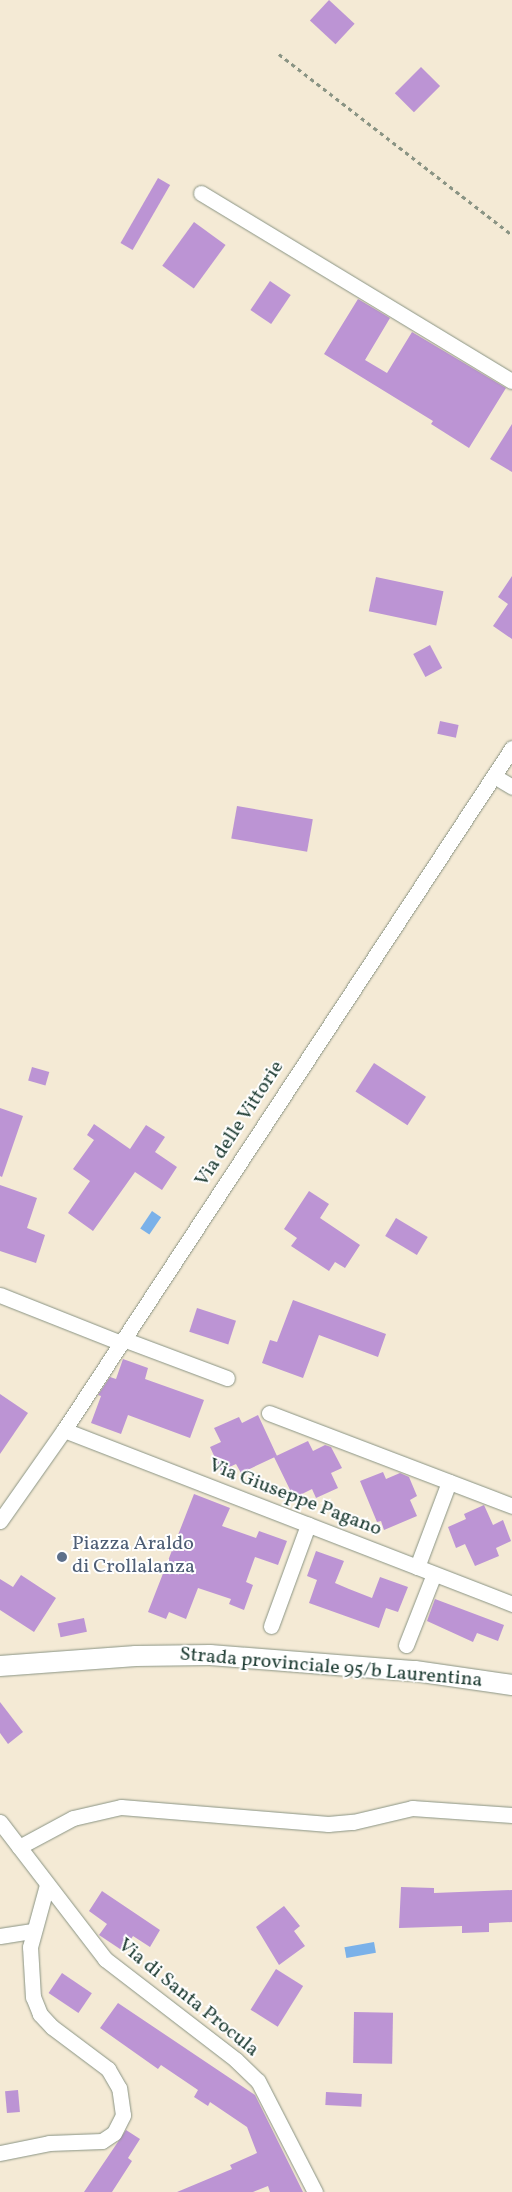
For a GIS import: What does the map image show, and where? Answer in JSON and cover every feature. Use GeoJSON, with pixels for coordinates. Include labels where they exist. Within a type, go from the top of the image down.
{"type":"FeatureCollection","features":[{"type":"Feature","properties":{"kind":"main road","name":"Strada provinciale 95/b Laurentina"},"geometry":{"type":"LineString","coordinates":[[0,1666],[136,1656],[210,1655],[414,1671],[512,1685]]}},
{"type":"Feature","properties":{"kind":"street"},"geometry":{"type":"LineString","coordinates":[[202,193],[512,382]]}},
{"type":"Feature","properties":{"kind":"street","name":"Via delle Vittorie"},"geometry":{"type":"LineString","coordinates":[[0,1521],[6,1502],[64,1430],[512,748]]}},
{"type":"Feature","properties":{"kind":"street"},"geometry":{"type":"LineString","coordinates":[[494,776],[512,787]]}},
{"type":"Feature","properties":{"kind":"street"},"geometry":{"type":"LineString","coordinates":[[0,1295],[227,1378]]}},
{"type":"Feature","properties":{"kind":"street"},"geometry":{"type":"LineString","coordinates":[[269,1414],[512,1506]]}},
{"type":"Feature","properties":{"kind":"street","name":"Via Giuseppe Pagano"},"geometry":{"type":"LineString","coordinates":[[64,1430],[512,1604]]}},
{"type":"Feature","properties":{"kind":"street"},"geometry":{"type":"LineString","coordinates":[[417,1567],[448,1482]]}},
{"type":"Feature","properties":{"kind":"street"},"geometry":{"type":"LineString","coordinates":[[270,1626],[308,1525]]}},
{"type":"Feature","properties":{"kind":"street"},"geometry":{"type":"LineString","coordinates":[[406,1645],[434,1574]]}},
{"type":"Feature","properties":{"kind":"street"},"geometry":{"type":"LineString","coordinates":[[19,1847],[73,1818],[121,1807],[328,1824],[353,1822],[412,1808],[512,1815]]}},
{"type":"Feature","properties":{"kind":"street","name":"Via di Santa Procula"},"geometry":{"type":"LineString","coordinates":[[0,1822],[110,1964],[231,2056],[258,2081],[274,2107],[315,2192]]}},
{"type":"Feature","properties":{"kind":"street"},"geometry":{"type":"LineString","coordinates":[[0,2153],[49,2143],[102,2141],[114,2133],[123,2115],[119,2088],[108,2069],[52,2027],[36,2007],[28,1969],[32,1931],[47,1885]]}},
{"type":"Feature","properties":{"kind":"street"},"geometry":{"type":"LineString","coordinates":[[0,1936],[32,1931]]}},
{"type":"Feature","properties":{"kind":"path"},"geometry":{"type":"LineString","coordinates":[[279,54],[512,235]]}},
{"type":"Feature","properties":{"kind":"water"},"geometry":{"type":"Polygon","coordinates":[[[152,1211],[161,1217],[149,1235],[140,1228],[152,1211]]]}},
{"type":"Feature","properties":{"kind":"water"},"geometry":{"type":"Polygon","coordinates":[[[374,1942],[376,1953],[346,1958],[344,1947],[374,1942]]]}},
{"type":"Feature","properties":{"kind":"building"},"geometry":{"type":"Polygon","coordinates":[[[329,0],[355,24],[336,44],[310,20],[329,0]]]}},
{"type":"Feature","properties":{"kind":"building"},"geometry":{"type":"Polygon","coordinates":[[[421,67],[440,86],[414,112],[395,93],[421,67]]]}},
{"type":"Feature","properties":{"kind":"building"},"geometry":{"type":"Polygon","coordinates":[[[158,178],[170,185],[133,250],[120,243],[158,178]]]}},
{"type":"Feature","properties":{"kind":"building"},"geometry":{"type":"Polygon","coordinates":[[[194,222],[226,245],[194,289],[162,266],[194,222]]]}},
{"type":"Feature","properties":{"kind":"building"},"geometry":{"type":"Polygon","coordinates":[[[270,281],[291,295],[271,324],[250,310],[270,281]]]}},
{"type":"Feature","properties":{"kind":"building"},"geometry":{"type":"Polygon","coordinates":[[[358,299],[390,318],[365,360],[387,373],[412,332],[506,388],[469,448],[431,424],[433,421],[324,354],[358,299]]]}},
{"type":"Feature","properties":{"kind":"building"},"geometry":{"type":"Polygon","coordinates":[[[512,424],[512,472],[490,459],[512,424]]]}},
{"type":"Feature","properties":{"kind":"building"},"geometry":{"type":"Polygon","coordinates":[[[512,576],[512,639],[493,626],[508,604],[498,597],[512,576]]]}},
{"type":"Feature","properties":{"kind":"building"},"geometry":{"type":"Polygon","coordinates":[[[376,577],[443,591],[436,626],[369,611],[376,577]]]}},
{"type":"Feature","properties":{"kind":"building"},"geometry":{"type":"Polygon","coordinates":[[[430,645],[442,668],[425,677],[413,654],[430,645]]]}},
{"type":"Feature","properties":{"kind":"building"},"geometry":{"type":"Polygon","coordinates":[[[440,721],[459,725],[456,738],[437,734],[440,721]]]}},
{"type":"Feature","properties":{"kind":"building"},"geometry":{"type":"Polygon","coordinates":[[[237,806],[313,819],[307,852],[231,838],[237,806]]]}},
{"type":"Feature","properties":{"kind":"building"},"geometry":{"type":"Polygon","coordinates":[[[374,1063],[426,1097],[407,1125],[355,1092],[374,1063]]]}},
{"type":"Feature","properties":{"kind":"building"},"geometry":{"type":"Polygon","coordinates":[[[32,1067],[49,1072],[45,1085],[28,1080],[32,1067]]]}},
{"type":"Feature","properties":{"kind":"building"},"geometry":{"type":"Polygon","coordinates":[[[0,1108],[23,1116],[2,1177],[0,1176],[0,1108]]]}},
{"type":"Feature","properties":{"kind":"building"},"geometry":{"type":"Polygon","coordinates":[[[94,1124],[130,1149],[146,1125],[165,1137],[155,1152],[177,1167],[162,1190],[135,1172],[93,1231],[68,1213],[90,1181],[73,1169],[94,1140],[87,1135],[94,1124]]]}},
{"type":"Feature","properties":{"kind":"building"},"geometry":{"type":"Polygon","coordinates":[[[0,1185],[37,1198],[27,1228],[45,1235],[36,1263],[0,1251],[0,1185]]]}},
{"type":"Feature","properties":{"kind":"building"},"geometry":{"type":"Polygon","coordinates":[[[309,1191],[329,1204],[320,1218],[360,1245],[345,1268],[335,1262],[329,1271],[291,1246],[297,1238],[284,1229],[309,1191]]]}},
{"type":"Feature","properties":{"kind":"building"},"geometry":{"type":"Polygon","coordinates":[[[396,1218],[428,1237],[417,1255],[385,1236],[396,1218]]]}},
{"type":"Feature","properties":{"kind":"building"},"geometry":{"type":"Polygon","coordinates":[[[293,1300],[386,1334],[378,1357],[319,1335],[303,1378],[262,1363],[270,1340],[277,1342],[293,1300]]]}},
{"type":"Feature","properties":{"kind":"building"},"geometry":{"type":"Polygon","coordinates":[[[197,1308],[236,1321],[228,1344],[189,1332],[197,1308]]]}},
{"type":"Feature","properties":{"kind":"building"},"geometry":{"type":"Polygon","coordinates":[[[123,1359],[148,1368],[145,1379],[204,1400],[190,1438],[128,1415],[121,1434],[91,1423],[101,1396],[98,1395],[110,1377],[116,1379],[123,1359]]]}},
{"type":"Feature","properties":{"kind":"building"},"geometry":{"type":"Polygon","coordinates":[[[0,1394],[28,1413],[0,1454],[0,1394]]]}},
{"type":"Feature","properties":{"kind":"building"},"geometry":{"type":"Polygon","coordinates":[[[258,1415],[277,1456],[241,1473],[236,1464],[221,1471],[210,1447],[221,1442],[214,1428],[239,1417],[242,1423],[258,1415]]]}},
{"type":"Feature","properties":{"kind":"building"},"geometry":{"type":"Polygon","coordinates":[[[308,1441],[313,1451],[325,1445],[331,1447],[342,1468],[331,1473],[338,1488],[316,1498],[312,1489],[294,1498],[274,1457],[308,1441]]]}},
{"type":"Feature","properties":{"kind":"building"},"geometry":{"type":"Polygon","coordinates":[[[383,1472],[386,1479],[400,1473],[409,1477],[417,1496],[410,1500],[417,1516],[384,1530],[381,1521],[377,1522],[360,1481],[383,1472]]]}},
{"type":"Feature","properties":{"kind":"building"},"geometry":{"type":"Polygon","coordinates":[[[194,1494],[230,1508],[222,1526],[256,1538],[259,1531],[287,1541],[278,1565],[255,1557],[246,1582],[253,1585],[244,1610],[229,1604],[231,1599],[198,1588],[186,1619],[169,1612],[166,1619],[148,1612],[194,1494]]]}},
{"type":"Feature","properties":{"kind":"building"},"geometry":{"type":"Polygon","coordinates":[[[484,1505],[493,1525],[503,1520],[511,1541],[496,1548],[499,1556],[475,1566],[465,1544],[456,1548],[448,1527],[466,1519],[464,1514],[484,1505]]]}},
{"type":"Feature","properties":{"kind":"building"},"geometry":{"type":"Polygon","coordinates":[[[316,1551],[344,1561],[335,1583],[372,1598],[380,1577],[408,1587],[398,1612],[386,1608],[379,1628],[309,1603],[317,1580],[307,1576],[316,1551]]]}},
{"type":"Feature","properties":{"kind":"building"},"geometry":{"type":"Polygon","coordinates":[[[21,1575],[56,1598],[34,1632],[0,1610],[0,1579],[13,1587],[21,1575]]]}},
{"type":"Feature","properties":{"kind":"building"},"geometry":{"type":"Polygon","coordinates":[[[435,1599],[504,1625],[498,1641],[477,1633],[473,1642],[427,1621],[435,1599]]]}},
{"type":"Feature","properties":{"kind":"building"},"geometry":{"type":"Polygon","coordinates":[[[84,1618],[87,1632],[61,1637],[58,1624],[84,1618]]]}},
{"type":"Feature","properties":{"kind":"building"},"geometry":{"type":"Polygon","coordinates":[[[0,1702],[23,1732],[8,1744],[0,1733],[0,1702]]]}},
{"type":"Feature","properties":{"kind":"building"},"geometry":{"type":"Polygon","coordinates":[[[401,1887],[434,1888],[434,1893],[512,1890],[512,1922],[489,1923],[489,1932],[462,1933],[462,1926],[399,1928],[401,1887]]]}},
{"type":"Feature","properties":{"kind":"building"},"geometry":{"type":"Polygon","coordinates":[[[102,1891],[160,1930],[150,1947],[133,1936],[123,1951],[99,1935],[107,1924],[89,1911],[102,1891]]]}},
{"type":"Feature","properties":{"kind":"building"},"geometry":{"type":"Polygon","coordinates":[[[284,1906],[300,1926],[294,1931],[305,1946],[279,1965],[256,1927],[284,1906]]]}},
{"type":"Feature","properties":{"kind":"building"},"geometry":{"type":"Polygon","coordinates":[[[276,1969],[303,1986],[278,2027],[251,2010],[276,1969]]]}},
{"type":"Feature","properties":{"kind":"building"},"geometry":{"type":"Polygon","coordinates":[[[62,1973],[92,1993],[78,2013],[49,1993],[62,1973]]]}},
{"type":"Feature","properties":{"kind":"building"},"geometry":{"type":"Polygon","coordinates":[[[118,2003],[255,2095],[303,2192],[270,2192],[268,2186],[253,2192],[177,2192],[232,2169],[230,2165],[257,2153],[247,2127],[210,2102],[208,2106],[194,2097],[198,2090],[161,2065],[158,2069],[100,2028],[118,2003]]]}},
{"type":"Feature","properties":{"kind":"building"},"geometry":{"type":"Polygon","coordinates":[[[354,2012],[393,2013],[392,2064],[353,2063],[354,2012]]]}},
{"type":"Feature","properties":{"kind":"building"},"geometry":{"type":"Polygon","coordinates":[[[18,2090],[20,2112],[7,2113],[5,2091],[18,2090]]]}},
{"type":"Feature","properties":{"kind":"building"},"geometry":{"type":"Polygon","coordinates":[[[326,2092],[362,2094],[361,2107],[325,2105],[326,2092]]]}},
{"type":"Feature","properties":{"kind":"building"},"geometry":{"type":"Polygon","coordinates":[[[126,2130],[140,2139],[128,2158],[132,2161],[112,2192],[84,2192],[126,2130]]]}},
{"type":"Feature","properties":{"kind":"place","name":"Piazza Araldo di Crollalanza"},"geometry":{"type":"Point","coordinates":[62,1557]}}]}
